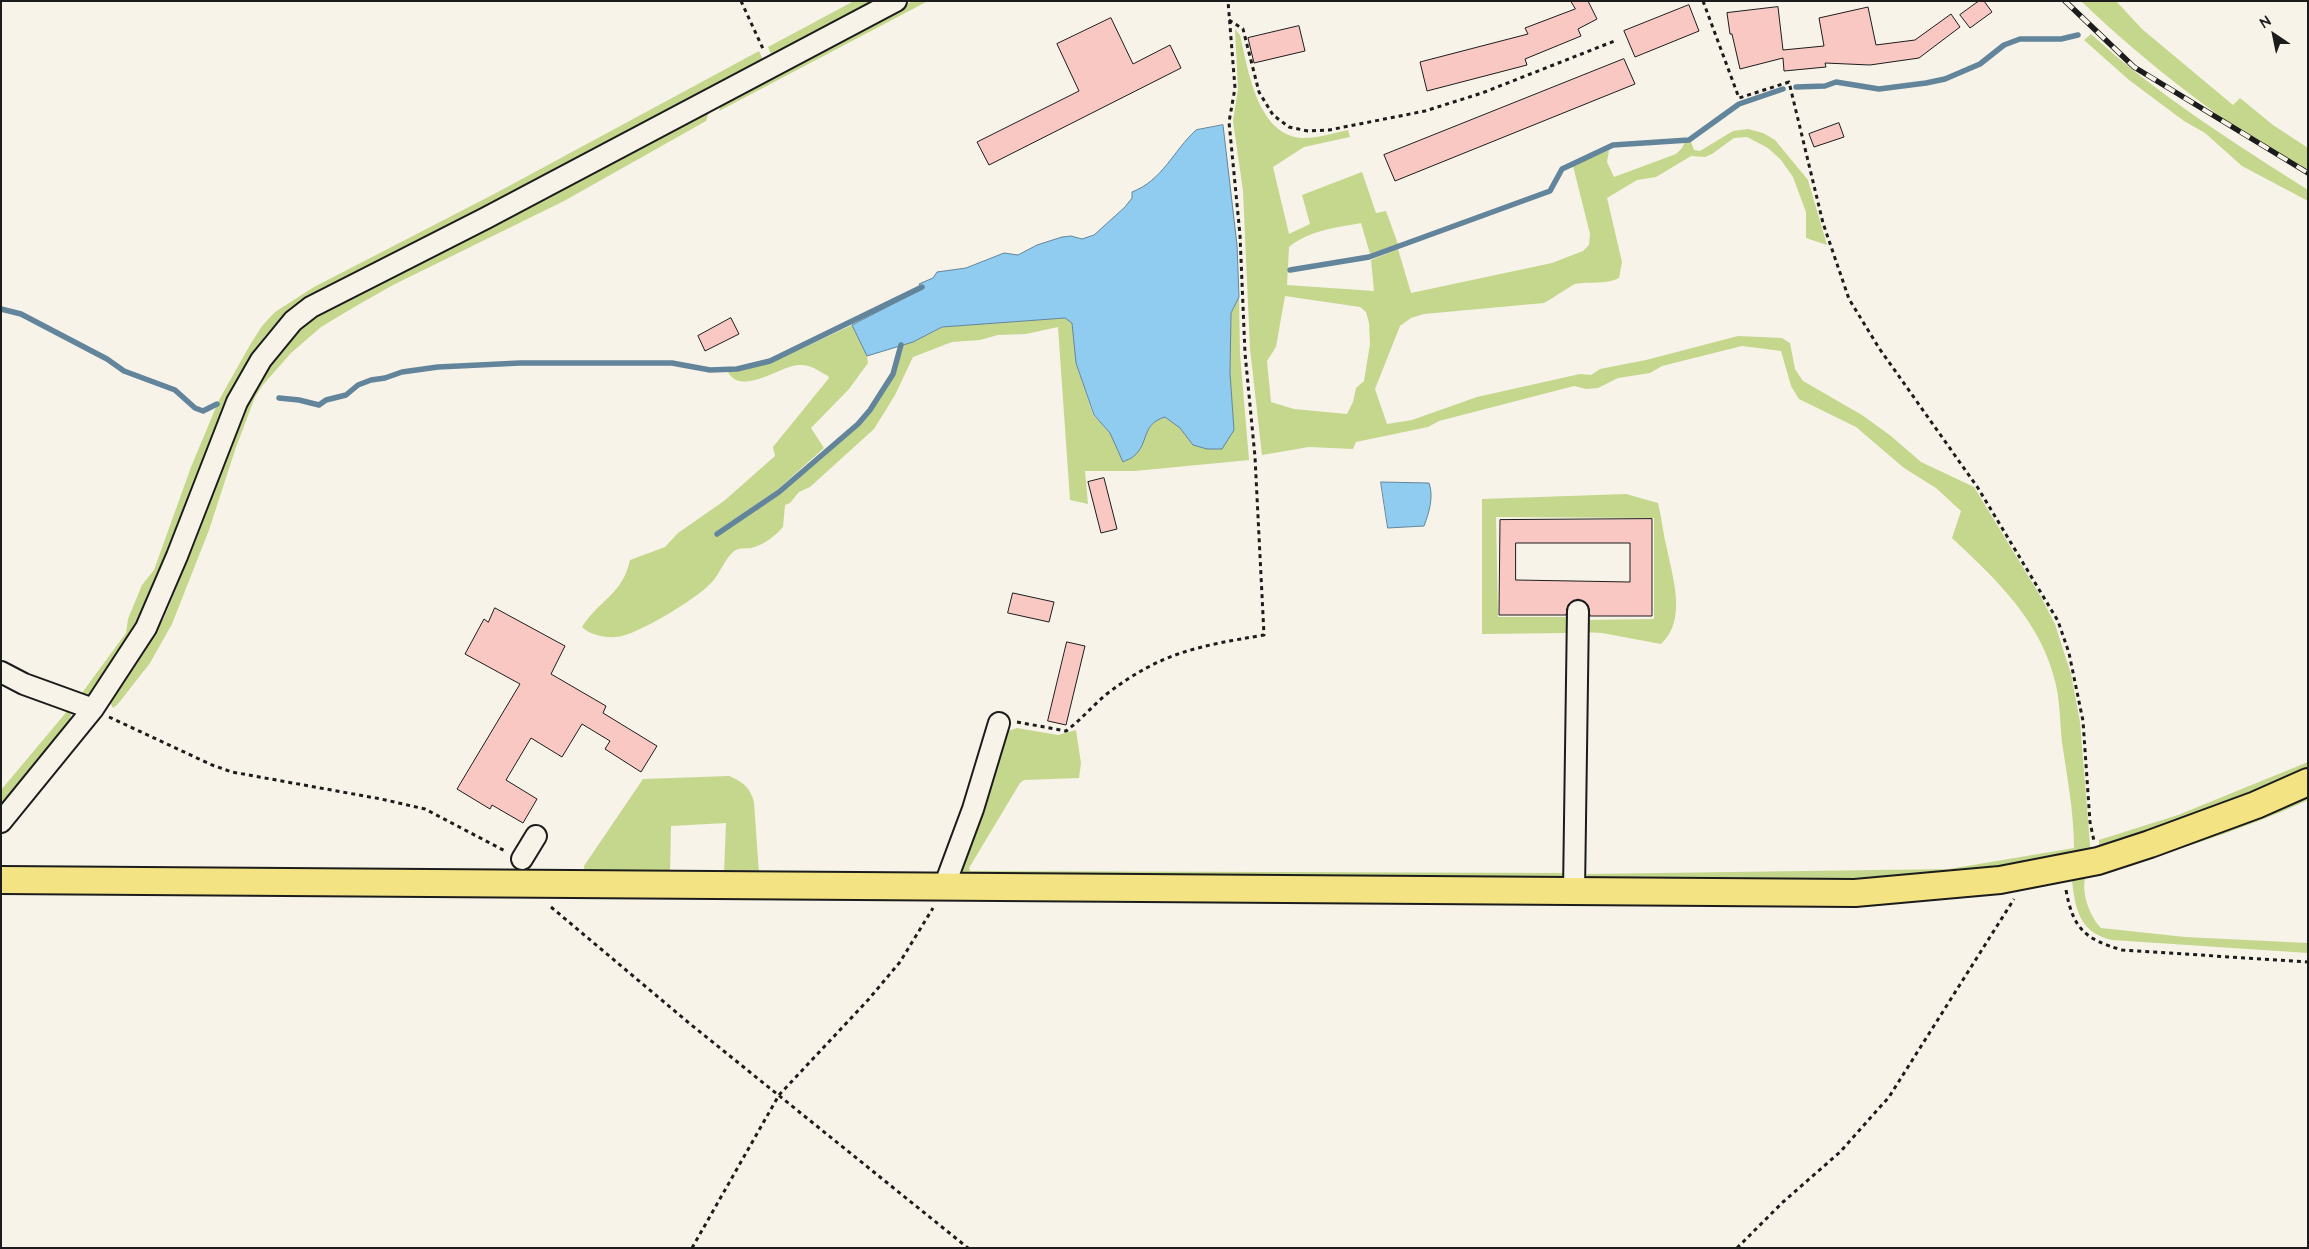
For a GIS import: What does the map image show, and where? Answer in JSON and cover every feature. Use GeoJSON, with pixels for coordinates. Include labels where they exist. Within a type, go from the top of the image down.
{"type":"FeatureCollection","features":[{"type":"Feature","properties":{"kind":"main road"},"geometry":{"type":"LineString","coordinates":[[1,880],[1855,893],[1942,887],[2000,880],[2098,861],[2229,816],[2308,782]]}},
{"type":"Feature","properties":{"kind":"street"},"geometry":{"type":"LineString","coordinates":[[1,822],[93,709],[146,628],[178,556],[237,402],[261,360],[293,321],[311,307],[486,218],[896,1]]}},
{"type":"Feature","properties":{"kind":"street"},"geometry":{"type":"LineString","coordinates":[[1574,891],[1578,611]]}},
{"type":"Feature","properties":{"kind":"street"},"geometry":{"type":"LineString","coordinates":[[1,672],[24,684],[93,709]]}},
{"type":"Feature","properties":{"kind":"street"},"geometry":{"type":"LineString","coordinates":[[944,887],[973,809],[999,723]]}},
{"type":"Feature","properties":{"kind":"street"},"geometry":{"type":"LineString","coordinates":[[522,859],[536,836]]}},
{"type":"Feature","properties":{"kind":"path"},"geometry":{"type":"LineString","coordinates":[[741,1],[771,67]]}},
{"type":"Feature","properties":{"kind":"path"},"geometry":{"type":"LineString","coordinates":[[999,723],[1009,721],[1066,731],[1138,671],[1168,656],[1197,647],[1264,635],[1255,457],[1245,353],[1240,235],[1229,122],[1235,88],[1228,1]]}},
{"type":"Feature","properties":{"kind":"path"},"geometry":{"type":"LineString","coordinates":[[1703,1],[1739,98],[1790,82],[1823,223],[1848,298],[1879,348],[1978,488],[2058,621],[2069,654],[2083,721],[2090,822],[2098,861]]}},
{"type":"Feature","properties":{"kind":"path"},"geometry":{"type":"LineString","coordinates":[[1229,20],[1242,29],[1259,92],[1273,115],[1289,127],[1308,131],[1329,130],[1425,111],[1482,93],[1617,40]]}},
{"type":"Feature","properties":{"kind":"path"},"geometry":{"type":"LineString","coordinates":[[93,709],[212,765],[232,772],[381,799],[425,809],[522,859]]}},
{"type":"Feature","properties":{"kind":"path"},"geometry":{"type":"LineString","coordinates":[[2062,867],[2074,920],[2082,931],[2097,942],[2122,950],[2308,962]]}},
{"type":"Feature","properties":{"kind":"path"},"geometry":{"type":"LineString","coordinates":[[1737,1248],[1783,1202],[1840,1152],[1889,1097],[2031,873]]}},
{"type":"Feature","properties":{"kind":"path"},"geometry":{"type":"LineString","coordinates":[[531,884],[536,894],[689,1023],[968,1248]]}},
{"type":"Feature","properties":{"kind":"path"},"geometry":{"type":"LineString","coordinates":[[692,1248],[779,1095],[868,1000],[900,962],[930,914],[944,887]]}},
{"type":"Feature","properties":{"kind":"green space"},"geometry":{"type":"Polygon","coordinates":[[[854,1],[884,1],[773,59],[768,47],[854,1]]]}},
{"type":"Feature","properties":{"kind":"green space"},"geometry":{"type":"Polygon","coordinates":[[[913,1],[928,1],[719,111],[721,103],[913,1]]]}},
{"type":"Feature","properties":{"kind":"green space"},"geometry":{"type":"Polygon","coordinates":[[[2081,1],[2116,1],[2142,29],[2233,105],[2240,98],[2273,125],[2308,148],[2308,173],[2248,136],[2190,94],[2133,48],[2081,1]]]}},
{"type":"Feature","properties":{"kind":"green space"},"geometry":{"type":"Polygon","coordinates":[[[1235,29],[1240,35],[1257,98],[1264,113],[1274,125],[1286,134],[1301,138],[1319,137],[1348,130],[1350,137],[1304,147],[1273,167],[1289,234],[1310,224],[1302,195],[1362,172],[1376,213],[1386,211],[1398,244],[1370,254],[1361,223],[1314,233],[1289,247],[1287,285],[1374,291],[1371,260],[1398,249],[1411,293],[1552,263],[1583,251],[1589,245],[1590,234],[1573,166],[1609,150],[1607,162],[1614,177],[1676,154],[1685,142],[1691,142],[1694,150],[1700,151],[1733,131],[1748,129],[1763,133],[1775,140],[1808,180],[1827,245],[1806,238],[1806,212],[1793,177],[1781,160],[1768,148],[1747,137],[1734,138],[1712,154],[1705,157],[1691,156],[1656,177],[1637,180],[1607,198],[1622,262],[1619,278],[1575,284],[1544,303],[1424,314],[1411,318],[1400,326],[1375,389],[1387,424],[1412,420],[1477,397],[1580,374],[1591,375],[1600,369],[1646,360],[1738,336],[1782,338],[1790,343],[1795,369],[1803,381],[1862,415],[1891,436],[1921,462],[1974,487],[2041,597],[2055,624],[2071,674],[2080,722],[2091,857],[1876,884],[1591,880],[1586,874],[1949,869],[2074,848],[2072,808],[2056,685],[2040,641],[2029,622],[2001,586],[1952,538],[1961,511],[1936,488],[1904,468],[1856,427],[1799,399],[1791,386],[1781,351],[1742,346],[1662,366],[1650,373],[1618,378],[1598,388],[1586,389],[1574,386],[1439,421],[1428,427],[1356,442],[1353,449],[1309,447],[1262,455],[1250,349],[1243,191],[1233,121],[1238,89],[1235,29]],[[1285,296],[1276,347],[1267,361],[1271,402],[1294,409],[1347,414],[1353,402],[1356,388],[1364,381],[1370,344],[1369,323],[1366,312],[1360,307],[1285,296]]]}},
{"type":"Feature","properties":{"kind":"green space"},"geometry":{"type":"Polygon","coordinates":[[[2091,34],[2168,97],[2308,190],[2308,201],[2242,166],[2205,133],[2184,121],[2129,80],[2084,40],[2091,34]]]}},
{"type":"Feature","properties":{"kind":"green space"},"geometry":{"type":"Polygon","coordinates":[[[759,51],[764,62],[296,309],[277,322],[264,337],[241,371],[197,475],[152,601],[117,660],[90,696],[84,699],[79,697],[126,633],[128,619],[142,585],[154,570],[191,467],[219,400],[262,326],[275,312],[314,287],[496,193],[759,51]]]}},
{"type":"Feature","properties":{"kind":"green space"},"geometry":{"type":"Polygon","coordinates":[[[710,108],[706,121],[564,201],[393,285],[321,327],[291,353],[262,386],[255,397],[235,450],[209,530],[172,624],[150,663],[113,708],[110,702],[112,697],[137,663],[164,618],[200,530],[226,453],[257,379],[292,334],[325,311],[710,108]]]}},
{"type":"Feature","properties":{"kind":"green space"},"geometry":{"type":"Polygon","coordinates":[[[1239,297],[1240,354],[1249,460],[1135,471],[1085,471],[1088,504],[1070,500],[1058,327],[1026,334],[998,335],[980,340],[952,342],[913,357],[895,395],[874,429],[810,487],[799,492],[790,503],[785,505],[783,527],[773,537],[756,547],[735,550],[704,590],[643,628],[622,636],[612,637],[595,635],[582,627],[622,581],[630,560],[665,547],[678,533],[724,501],[775,456],[773,447],[829,378],[814,368],[803,365],[792,366],[752,381],[734,379],[728,372],[773,362],[852,325],[867,356],[868,363],[849,389],[811,428],[824,448],[777,490],[714,533],[716,535],[771,500],[864,421],[888,385],[904,344],[913,342],[942,327],[1065,318],[1072,323],[1076,363],[1093,415],[1110,433],[1123,462],[1156,420],[1165,417],[1180,428],[1193,445],[1234,430],[1230,373],[1231,313],[1239,297]]]}},
{"type":"Feature","properties":{"kind":"green space"},"geometry":{"type":"Polygon","coordinates":[[[1626,494],[1658,503],[1676,599],[1674,623],[1669,634],[1661,644],[1602,633],[1583,632],[1584,620],[1654,619],[1654,518],[1496,517],[1498,617],[1571,617],[1569,633],[1482,634],[1482,499],[1626,494]]]}},
{"type":"Feature","properties":{"kind":"green space"},"geometry":{"type":"Polygon","coordinates":[[[69,709],[70,719],[1,807],[1,790],[69,709]]]}},
{"type":"Feature","properties":{"kind":"green space"},"geometry":{"type":"Polygon","coordinates":[[[1017,728],[1058,735],[1076,730],[1081,763],[1079,778],[1024,780],[1020,783],[969,868],[970,871],[1567,873],[1564,880],[963,881],[957,871],[1005,735],[1008,731],[1017,728]]]}},
{"type":"Feature","properties":{"kind":"green space"},"geometry":{"type":"Polygon","coordinates":[[[2308,762],[2308,774],[2099,850],[2099,840],[2178,815],[2308,762]]]}},
{"type":"Feature","properties":{"kind":"green space"},"geometry":{"type":"Polygon","coordinates":[[[729,776],[745,786],[754,802],[759,873],[724,873],[726,823],[671,826],[670,874],[585,875],[584,866],[643,779],[729,776]]]}},
{"type":"Feature","properties":{"kind":"green space"},"geometry":{"type":"Polygon","coordinates":[[[2308,793],[2308,800],[2254,823],[2171,851],[2086,876],[2084,889],[2090,911],[2101,928],[2185,937],[2308,943],[2308,953],[2112,940],[2091,931],[2084,923],[2076,906],[2071,873],[2308,793]]]}},
{"type":"Feature","properties":{"kind":"water"},"geometry":{"type":"Polygon","coordinates":[[[1223,125],[1237,245],[1239,297],[1231,313],[1230,373],[1234,430],[1222,449],[1207,449],[1193,445],[1180,428],[1165,417],[1152,424],[1139,451],[1133,457],[1123,462],[1110,433],[1094,415],[1076,363],[1072,323],[1065,318],[942,327],[913,342],[867,356],[852,325],[922,289],[919,284],[933,278],[937,272],[966,268],[1004,253],[1018,255],[1037,245],[1062,237],[1071,236],[1082,239],[1094,235],[1125,207],[1132,198],[1132,192],[1143,187],[1160,173],[1196,130],[1223,125]]]}},
{"type":"Feature","properties":{"kind":"water"},"geometry":{"type":"Polygon","coordinates":[[[1381,482],[1429,483],[1431,499],[1424,526],[1388,528],[1381,482]]]}},
{"type":"Feature","properties":{"kind":"building"},"geometry":{"type":"Polygon","coordinates":[[[1571,1],[1588,1],[1597,19],[1578,29],[1581,36],[1525,59],[1527,65],[1427,91],[1420,62],[1528,34],[1525,28],[1575,9],[1571,1]]]}},
{"type":"Feature","properties":{"kind":"building"},"geometry":{"type":"Polygon","coordinates":[[[1979,1],[1984,1],[1992,12],[1970,28],[1960,15],[1979,1]]]}},
{"type":"Feature","properties":{"kind":"building"},"geometry":{"type":"Polygon","coordinates":[[[1689,5],[1699,31],[1635,57],[1624,31],[1689,5]]]}},
{"type":"Feature","properties":{"kind":"building"},"geometry":{"type":"Polygon","coordinates":[[[1778,7],[1783,50],[1824,46],[1819,18],[1868,7],[1876,45],[1915,40],[1951,14],[1960,27],[1919,58],[1870,65],[1825,63],[1826,67],[1784,71],[1783,58],[1740,69],[1732,34],[1730,34],[1727,13],[1778,7]]]}},
{"type":"Feature","properties":{"kind":"building"},"geometry":{"type":"Polygon","coordinates":[[[1111,18],[1133,64],[1170,45],[1181,68],[989,165],[977,142],[1079,91],[1057,44],[1111,18]]]}},
{"type":"Feature","properties":{"kind":"building"},"geometry":{"type":"Polygon","coordinates":[[[1299,26],[1305,51],[1254,63],[1248,38],[1299,26]]]}},
{"type":"Feature","properties":{"kind":"building"},"geometry":{"type":"Polygon","coordinates":[[[1624,59],[1635,84],[1395,181],[1384,155],[1624,59]]]}},
{"type":"Feature","properties":{"kind":"building"},"geometry":{"type":"Polygon","coordinates":[[[1839,123],[1844,137],[1814,147],[1809,134],[1839,123]]]}},
{"type":"Feature","properties":{"kind":"building"},"geometry":{"type":"Polygon","coordinates":[[[731,318],[739,334],[705,351],[698,336],[731,318]]]}},
{"type":"Feature","properties":{"kind":"building"},"geometry":{"type":"Polygon","coordinates":[[[1104,478],[1117,529],[1101,533],[1088,482],[1104,478]]]}},
{"type":"Feature","properties":{"kind":"building"},"geometry":{"type":"Polygon","coordinates":[[[1652,519],[1652,616],[1590,616],[1588,605],[1578,599],[1568,605],[1566,615],[1499,615],[1500,520],[1652,519]],[[1516,543],[1516,580],[1630,582],[1630,543],[1516,543]]]}},
{"type":"Feature","properties":{"kind":"building"},"geometry":{"type":"Polygon","coordinates":[[[1013,593],[1054,602],[1049,622],[1008,613],[1013,593]]]}},
{"type":"Feature","properties":{"kind":"building"},"geometry":{"type":"Polygon","coordinates":[[[495,608],[565,646],[551,674],[606,706],[603,713],[657,746],[641,772],[605,749],[610,741],[582,724],[562,757],[531,738],[506,780],[537,799],[523,823],[492,805],[490,809],[457,789],[520,684],[465,654],[484,619],[488,622],[495,608]]]}},
{"type":"Feature","properties":{"kind":"building"},"geometry":{"type":"Polygon","coordinates":[[[1067,642],[1085,646],[1066,725],[1048,721],[1067,642]]]}},
{"type":"Feature","properties":{"kind":"waterway"},"geometry":{"type":"LineString","coordinates":[[1796,87],[1825,86],[1836,82],[1879,89],[1926,83],[1945,79],[1980,64],[2004,45],[2020,39],[2061,39],[2078,35]]}},
{"type":"Feature","properties":{"kind":"waterway"},"geometry":{"type":"LineString","coordinates":[[1290,270],[1369,257],[1550,191],[1562,169],[1613,145],[1689,140],[1739,104],[1783,89]]}},
{"type":"Feature","properties":{"kind":"waterway"},"geometry":{"type":"LineString","coordinates":[[279,398],[319,405],[326,400],[346,395],[358,385],[371,380],[385,378],[402,372],[438,367],[520,363],[672,363],[710,370],[737,369],[770,361],[922,287]]}},
{"type":"Feature","properties":{"kind":"waterway"},"geometry":{"type":"LineString","coordinates":[[1,309],[21,314],[107,359],[124,371],[175,390],[195,408],[203,411],[217,404]]}},
{"type":"Feature","properties":{"kind":"waterway"},"geometry":{"type":"LineString","coordinates":[[717,534],[779,492],[858,424],[870,410],[893,374],[901,345]]}},
{"type":"Feature","properties":{"kind":"railway"},"geometry":{"type":"LineString","coordinates":[[2065,1],[2134,67],[2308,173]]}}]}
